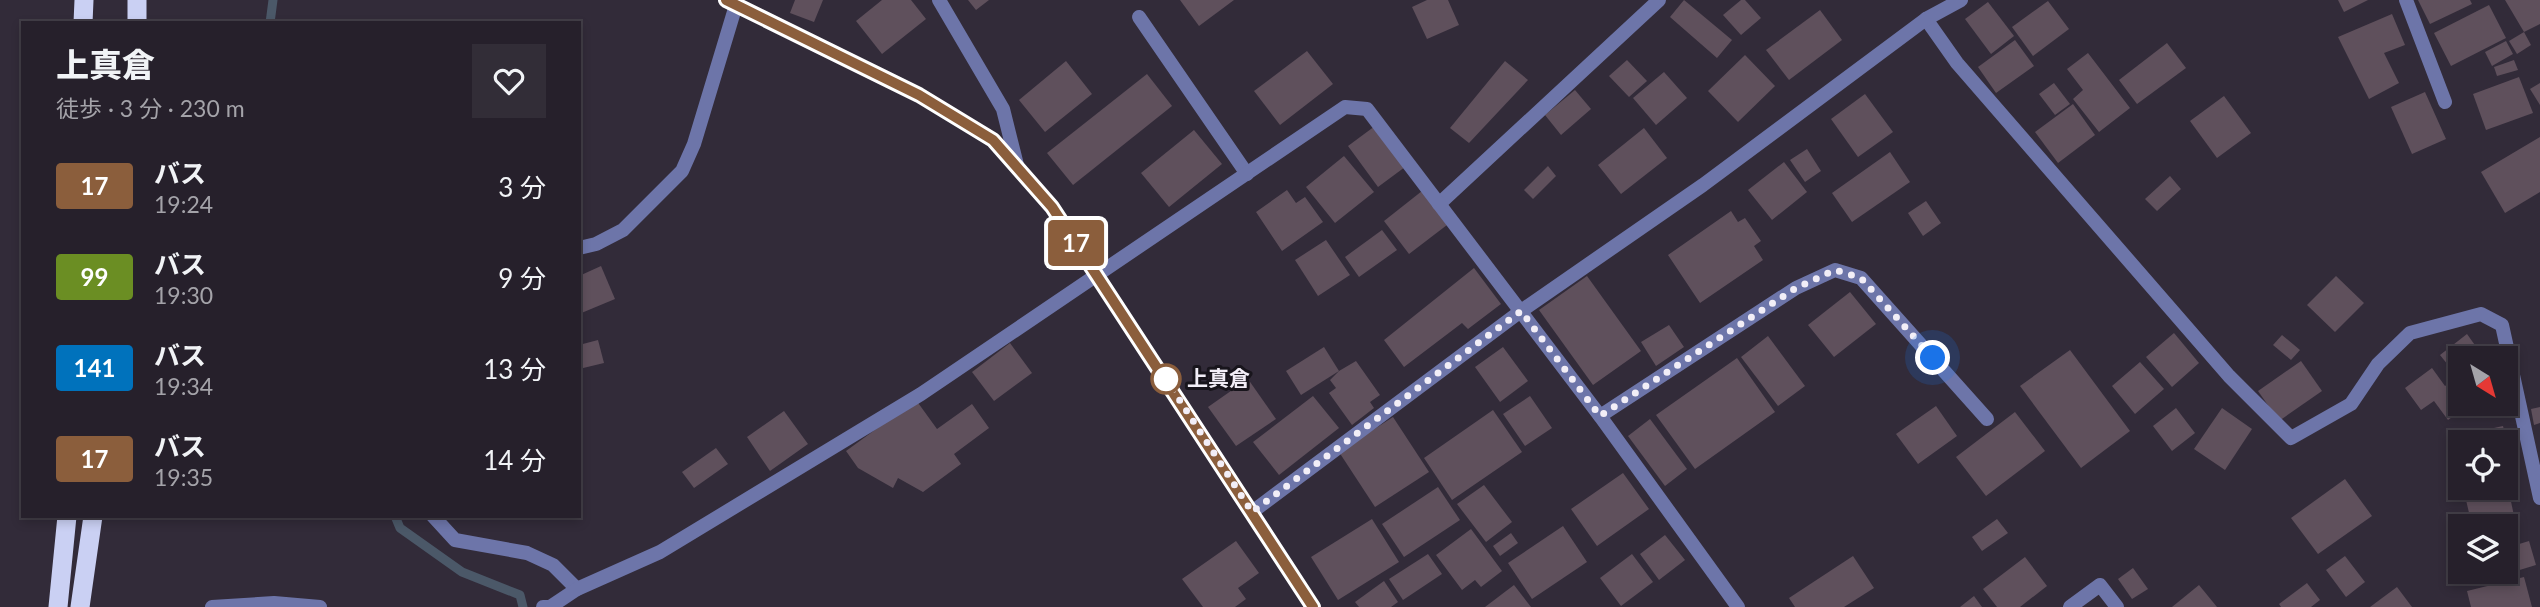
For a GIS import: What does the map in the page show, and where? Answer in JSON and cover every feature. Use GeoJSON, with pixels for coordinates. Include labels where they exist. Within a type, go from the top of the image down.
{"type":"FeatureCollection","features":[{"type":"Feature","properties":{"kind":"highway"},"geometry":{"type":"LineString","coordinates":[[83,21],[84,0]]}},
{"type":"Feature","properties":{"kind":"highway"},"geometry":{"type":"LineString","coordinates":[[137,0],[137,21]]}},
{"type":"Feature","properties":{"kind":"highway"},"geometry":{"type":"LineString","coordinates":[[58,607],[67,518]]}},
{"type":"Feature","properties":{"kind":"highway"},"geometry":{"type":"LineString","coordinates":[[80,607],[93,518]]}},
{"type":"Feature","properties":{"kind":"street"},"geometry":{"type":"LineString","coordinates":[[939,0],[1003,109],[1017,165]]}},
{"type":"Feature","properties":{"kind":"street"},"geometry":{"type":"LineString","coordinates":[[1439,204],[1658,0]]}},
{"type":"Feature","properties":{"kind":"street"},"geometry":{"type":"LineString","coordinates":[[1252,512],[1521,311],[1703,185],[1926,19],[1961,0]]}},
{"type":"Feature","properties":{"kind":"street"},"geometry":{"type":"LineString","coordinates":[[2406,0],[2445,102]]}},
{"type":"Feature","properties":{"kind":"street"},"geometry":{"type":"LineString","coordinates":[[581,248],[596,244],[623,230],[682,170],[694,144],[731,3],[919,95],[993,140],[1052,207],[1313,607]]}},
{"type":"Feature","properties":{"kind":"street"},"geometry":{"type":"LineString","coordinates":[[1139,17],[1247,174]]}},
{"type":"Feature","properties":{"kind":"street"},"geometry":{"type":"LineString","coordinates":[[1926,19],[1957,64],[2220,366],[2291,438],[2351,404],[2378,364],[2410,333],[2481,314],[2502,326],[2540,498]]}},
{"type":"Feature","properties":{"kind":"street"},"geometry":{"type":"LineString","coordinates":[[544,607],[577,589],[660,552],[922,394],[1345,107],[1367,109],[1600,416],[1738,607]]}},
{"type":"Feature","properties":{"kind":"street"},"geometry":{"type":"LineString","coordinates":[[1600,416],[1796,288],[1835,270],[1861,278],[1987,418]]}},
{"type":"Feature","properties":{"kind":"street"},"geometry":{"type":"LineString","coordinates":[[435,518],[455,540],[527,553],[553,565],[577,589]]}},
{"type":"Feature","properties":{"kind":"street"},"geometry":{"type":"LineString","coordinates":[[2070,607],[2100,584],[2117,607]]}},
{"type":"Feature","properties":{"kind":"street"},"geometry":{"type":"LineString","coordinates":[[212,607],[274,603],[320,607]]}},
{"type":"Feature","properties":{"kind":"building"},"geometry":{"type":"Polygon","coordinates":[[[795,0],[823,0],[814,22],[790,13],[795,0]]]}},
{"type":"Feature","properties":{"kind":"building"},"geometry":{"type":"Polygon","coordinates":[[[882,0],[911,0],[926,19],[882,54],[856,21],[882,0]]]}},
{"type":"Feature","properties":{"kind":"building"},"geometry":{"type":"Polygon","coordinates":[[[968,0],[989,0],[976,10],[968,0]]]}},
{"type":"Feature","properties":{"kind":"building"},"geometry":{"type":"Polygon","coordinates":[[[1180,0],[1234,0],[1199,26],[1180,0]]]}},
{"type":"Feature","properties":{"kind":"building"},"geometry":{"type":"Polygon","coordinates":[[[1427,0],[1448,0],[1459,25],[1427,39],[1412,7],[1427,0]]]}},
{"type":"Feature","properties":{"kind":"building"},"geometry":{"type":"Polygon","coordinates":[[[1684,0],[1732,40],[1717,58],[1670,17],[1684,0]]]}},
{"type":"Feature","properties":{"kind":"building"},"geometry":{"type":"Polygon","coordinates":[[[1741,0],[1745,0],[1761,18],[1741,35],[1723,15],[1741,0]]]}},
{"type":"Feature","properties":{"kind":"building"},"geometry":{"type":"Polygon","coordinates":[[[2338,0],[2368,0],[2344,12],[2338,0]]]}},
{"type":"Feature","properties":{"kind":"building"},"geometry":{"type":"Polygon","coordinates":[[[2418,0],[2470,0],[2472,4],[2430,24],[2418,0]]]}},
{"type":"Feature","properties":{"kind":"building"},"geometry":{"type":"Polygon","coordinates":[[[2505,0],[2540,0],[2540,24],[2524,32],[2505,0]]]}},
{"type":"Feature","properties":{"kind":"building"},"geometry":{"type":"Polygon","coordinates":[[[2048,1],[2069,29],[2033,56],[2012,27],[2048,1]]]}},
{"type":"Feature","properties":{"kind":"building"},"geometry":{"type":"Polygon","coordinates":[[[1988,2],[2014,36],[1991,54],[1965,19],[1988,2]]]}},
{"type":"Feature","properties":{"kind":"building"},"geometry":{"type":"Polygon","coordinates":[[[2489,5],[2506,38],[2451,66],[2434,33],[2489,5]]]}},
{"type":"Feature","properties":{"kind":"building"},"geometry":{"type":"Polygon","coordinates":[[[1820,10],[1842,40],[1789,80],[1766,50],[1820,10]]]}},
{"type":"Feature","properties":{"kind":"building"},"geometry":{"type":"Polygon","coordinates":[[[2392,14],[2405,45],[2384,53],[2399,83],[2369,99],[2338,37],[2392,14]]]}},
{"type":"Feature","properties":{"kind":"building"},"geometry":{"type":"Polygon","coordinates":[[[2524,32],[2531,45],[2517,54],[2509,41],[2524,32]]]}},
{"type":"Feature","properties":{"kind":"building"},"geometry":{"type":"Polygon","coordinates":[[[2015,40],[2034,66],[1996,93],[1978,67],[2015,40]]]}},
{"type":"Feature","properties":{"kind":"building"},"geometry":{"type":"Polygon","coordinates":[[[2506,41],[2513,54],[2492,66],[2485,52],[2506,41]]]}},
{"type":"Feature","properties":{"kind":"building"},"geometry":{"type":"Polygon","coordinates":[[[2167,43],[2186,68],[2137,104],[2119,80],[2167,43]]]}},
{"type":"Feature","properties":{"kind":"building"},"geometry":{"type":"Polygon","coordinates":[[[1307,51],[1333,84],[1280,125],[1254,91],[1307,51]]]}},
{"type":"Feature","properties":{"kind":"building"},"geometry":{"type":"Polygon","coordinates":[[[2088,53],[2130,108],[2099,132],[2073,99],[2083,90],[2067,69],[2088,53]]]}},
{"type":"Feature","properties":{"kind":"building"},"geometry":{"type":"Polygon","coordinates":[[[1745,55],[1775,86],[1738,122],[1708,91],[1745,55]]]}},
{"type":"Feature","properties":{"kind":"building"},"geometry":{"type":"Polygon","coordinates":[[[1627,60],[1647,81],[1629,97],[1609,76],[1627,60]]]}},
{"type":"Feature","properties":{"kind":"building"},"geometry":{"type":"Polygon","coordinates":[[[2514,60],[2518,70],[2497,76],[2494,67],[2514,60]]]}},
{"type":"Feature","properties":{"kind":"building"},"geometry":{"type":"Polygon","coordinates":[[[1066,61],[1092,94],[1045,132],[1019,100],[1066,61]]]}},
{"type":"Feature","properties":{"kind":"building"},"geometry":{"type":"Polygon","coordinates":[[[1505,61],[1528,80],[1469,143],[1450,128],[1505,61]]]}},
{"type":"Feature","properties":{"kind":"building"},"geometry":{"type":"Polygon","coordinates":[[[1664,72],[1687,98],[1656,125],[1633,98],[1664,72]]]}},
{"type":"Feature","properties":{"kind":"building"},"geometry":{"type":"Polygon","coordinates":[[[1147,74],[1172,106],[1073,185],[1047,153],[1147,74]]]}},
{"type":"Feature","properties":{"kind":"building"},"geometry":{"type":"Polygon","coordinates":[[[2519,77],[2533,113],[2486,130],[2473,94],[2519,77]]]}},
{"type":"Feature","properties":{"kind":"building"},"geometry":{"type":"Polygon","coordinates":[[[2054,83],[2070,104],[2055,115],[2039,94],[2054,83]]]}},
{"type":"Feature","properties":{"kind":"building"},"geometry":{"type":"Polygon","coordinates":[[[2540,83],[2540,105],[2530,89],[2540,83]]]}},
{"type":"Feature","properties":{"kind":"building"},"geometry":{"type":"Polygon","coordinates":[[[1575,90],[1591,109],[1561,135],[1545,115],[1575,90]]]}},
{"type":"Feature","properties":{"kind":"building"},"geometry":{"type":"Polygon","coordinates":[[[2425,92],[2446,139],[2412,154],[2391,107],[2425,92]]]}},
{"type":"Feature","properties":{"kind":"building"},"geometry":{"type":"Polygon","coordinates":[[[1865,94],[1893,132],[1858,157],[1831,119],[1865,94]]]}},
{"type":"Feature","properties":{"kind":"building"},"geometry":{"type":"Polygon","coordinates":[[[2224,96],[2251,133],[2217,158],[2190,121],[2224,96]]]}},
{"type":"Feature","properties":{"kind":"building"},"geometry":{"type":"Polygon","coordinates":[[[2073,104],[2095,135],[2058,163],[2035,132],[2073,104]]]}},
{"type":"Feature","properties":{"kind":"building"},"geometry":{"type":"Polygon","coordinates":[[[1375,126],[1405,167],[1378,187],[1348,146],[1375,126]]]}},
{"type":"Feature","properties":{"kind":"building"},"geometry":{"type":"Polygon","coordinates":[[[1644,128],[1667,158],[1621,194],[1598,165],[1644,128]]]}},
{"type":"Feature","properties":{"kind":"building"},"geometry":{"type":"Polygon","coordinates":[[[1194,130],[1222,164],[1169,207],[1141,173],[1194,130]]]}},
{"type":"Feature","properties":{"kind":"building"},"geometry":{"type":"Polygon","coordinates":[[[2540,137],[2540,192],[2505,213],[2481,172],[2540,137]]]}},
{"type":"Feature","properties":{"kind":"building"},"geometry":{"type":"Polygon","coordinates":[[[1807,149],[1821,171],[1805,182],[1790,160],[1807,149]]]}},
{"type":"Feature","properties":{"kind":"building"},"geometry":{"type":"Polygon","coordinates":[[[1890,152],[1910,182],[1852,222],[1832,193],[1890,152]]]}},
{"type":"Feature","properties":{"kind":"building"},"geometry":{"type":"Polygon","coordinates":[[[1344,156],[1374,192],[1335,223],[1306,187],[1344,156]]]}},
{"type":"Feature","properties":{"kind":"building"},"geometry":{"type":"Polygon","coordinates":[[[1784,162],[1807,192],[1772,220],[1748,190],[1784,162]]]}},
{"type":"Feature","properties":{"kind":"building"},"geometry":{"type":"Polygon","coordinates":[[[1548,166],[1556,176],[1533,199],[1524,190],[1548,166]]]}},
{"type":"Feature","properties":{"kind":"building"},"geometry":{"type":"Polygon","coordinates":[[[2170,176],[2181,189],[2157,211],[2145,199],[2170,176]]]}},
{"type":"Feature","properties":{"kind":"building"},"geometry":{"type":"Polygon","coordinates":[[[1287,190],[1296,203],[1305,197],[1323,222],[1282,251],[1256,212],[1287,190]]]}},
{"type":"Feature","properties":{"kind":"building"},"geometry":{"type":"Polygon","coordinates":[[[1422,191],[1447,225],[1409,254],[1384,221],[1422,191]]]}},
{"type":"Feature","properties":{"kind":"building"},"geometry":{"type":"Polygon","coordinates":[[[1926,201],[1941,223],[1923,236],[1908,213],[1926,201]]]}},
{"type":"Feature","properties":{"kind":"building"},"geometry":{"type":"Polygon","coordinates":[[[1731,211],[1738,222],[1745,218],[1761,241],[1754,246],[1763,260],[1700,303],[1668,255],[1731,211]]]}},
{"type":"Feature","properties":{"kind":"building"},"geometry":{"type":"Polygon","coordinates":[[[1382,230],[1397,250],[1359,277],[1345,257],[1382,230]]]}},
{"type":"Feature","properties":{"kind":"building"},"geometry":{"type":"Polygon","coordinates":[[[1326,240],[1350,275],[1318,296],[1295,260],[1326,240]]]}},
{"type":"Feature","properties":{"kind":"building"},"geometry":{"type":"Polygon","coordinates":[[[601,266],[615,299],[581,313],[581,275],[601,266]]]}},
{"type":"Feature","properties":{"kind":"building"},"geometry":{"type":"Polygon","coordinates":[[[1474,268],[1501,304],[1468,329],[1462,323],[1404,367],[1384,340],[1474,268]]]}},
{"type":"Feature","properties":{"kind":"building"},"geometry":{"type":"Polygon","coordinates":[[[1587,276],[1641,351],[1593,385],[1539,310],[1587,276]]]}},
{"type":"Feature","properties":{"kind":"building"},"geometry":{"type":"Polygon","coordinates":[[[2336,276],[2364,303],[2335,332],[2307,305],[2336,276]]]}},
{"type":"Feature","properties":{"kind":"building"},"geometry":{"type":"Polygon","coordinates":[[[1850,292],[1876,324],[1834,357],[1808,325],[1850,292]]]}},
{"type":"Feature","properties":{"kind":"building"},"geometry":{"type":"Polygon","coordinates":[[[1669,325],[1684,347],[1656,366],[1641,342],[1669,325]]]}},
{"type":"Feature","properties":{"kind":"building"},"geometry":{"type":"Polygon","coordinates":[[[2174,333],[2199,363],[2172,387],[2146,357],[2174,333]]]}},
{"type":"Feature","properties":{"kind":"building"},"geometry":{"type":"Polygon","coordinates":[[[2467,334],[2476,346],[2452,346],[2467,334]]]}},
{"type":"Feature","properties":{"kind":"building"},"geometry":{"type":"Polygon","coordinates":[[[2282,335],[2300,350],[2291,360],[2273,345],[2282,335]]]}},
{"type":"Feature","properties":{"kind":"building"},"geometry":{"type":"Polygon","coordinates":[[[1768,336],[1805,386],[1778,406],[1741,357],[1768,336]]]}},
{"type":"Feature","properties":{"kind":"building"},"geometry":{"type":"Polygon","coordinates":[[[598,340],[604,363],[581,369],[581,344],[598,340]]]}},
{"type":"Feature","properties":{"kind":"building"},"geometry":{"type":"Polygon","coordinates":[[[1010,343],[1032,373],[994,401],[972,372],[1010,343]]]}},
{"type":"Feature","properties":{"kind":"building"},"geometry":{"type":"Polygon","coordinates":[[[1324,347],[1339,371],[1301,395],[1286,371],[1324,347]]]}},
{"type":"Feature","properties":{"kind":"building"},"geometry":{"type":"Polygon","coordinates":[[[1503,347],[1528,381],[1500,402],[1475,367],[1503,347]]]}},
{"type":"Feature","properties":{"kind":"building"},"geometry":{"type":"Polygon","coordinates":[[[2448,349],[2448,365],[2440,355],[2448,349]]]}},
{"type":"Feature","properties":{"kind":"building"},"geometry":{"type":"Polygon","coordinates":[[[2070,350],[2130,431],[2081,468],[2020,386],[2070,350]]]}},
{"type":"Feature","properties":{"kind":"building"},"geometry":{"type":"Polygon","coordinates":[[[1737,358],[1775,412],[1695,469],[1656,415],[1737,358]]]}},
{"type":"Feature","properties":{"kind":"building"},"geometry":{"type":"Polygon","coordinates":[[[1356,361],[1380,395],[1370,402],[1374,408],[1352,425],[1329,393],[1336,388],[1330,380],[1356,361]]]}},
{"type":"Feature","properties":{"kind":"building"},"geometry":{"type":"Polygon","coordinates":[[[2301,361],[2322,391],[2279,421],[2258,391],[2301,361]]]}},
{"type":"Feature","properties":{"kind":"building"},"geometry":{"type":"Polygon","coordinates":[[[2140,362],[2164,389],[2135,414],[2112,386],[2140,362]]]}},
{"type":"Feature","properties":{"kind":"building"},"geometry":{"type":"Polygon","coordinates":[[[2432,368],[2445,386],[2448,384],[2448,416],[2454,416],[2448,420],[2434,401],[2421,410],[2405,388],[2432,368]]]}},
{"type":"Feature","properties":{"kind":"building"},"geometry":{"type":"Polygon","coordinates":[[[1248,379],[1276,419],[1236,446],[1208,407],[1248,379]]]}},
{"type":"Feature","properties":{"kind":"building"},"geometry":{"type":"Polygon","coordinates":[[[1313,396],[1339,428],[1279,475],[1253,442],[1313,396]]]}},
{"type":"Feature","properties":{"kind":"building"},"geometry":{"type":"Polygon","coordinates":[[[1530,396],[1552,428],[1525,446],[1503,414],[1530,396]]]}},
{"type":"Feature","properties":{"kind":"building"},"geometry":{"type":"Polygon","coordinates":[[[916,400],[937,429],[972,404],[989,428],[954,454],[961,464],[923,492],[898,478],[893,488],[858,468],[846,451],[916,400]]]}},
{"type":"Feature","properties":{"kind":"building"},"geometry":{"type":"Polygon","coordinates":[[[1936,406],[1957,436],[1918,464],[1896,434],[1936,406]]]}},
{"type":"Feature","properties":{"kind":"building"},"geometry":{"type":"Polygon","coordinates":[[[2540,407],[2540,423],[2534,425],[2531,409],[2540,407]]]}},
{"type":"Feature","properties":{"kind":"building"},"geometry":{"type":"Polygon","coordinates":[[[2176,408],[2195,433],[2172,451],[2153,426],[2176,408]]]}},
{"type":"Feature","properties":{"kind":"building"},"geometry":{"type":"Polygon","coordinates":[[[2222,408],[2252,429],[2225,470],[2194,449],[2222,408]]]}},
{"type":"Feature","properties":{"kind":"building"},"geometry":{"type":"Polygon","coordinates":[[[1493,410],[1522,452],[1452,500],[1424,458],[1493,410]]]}},
{"type":"Feature","properties":{"kind":"building"},"geometry":{"type":"Polygon","coordinates":[[[784,411],[808,444],[770,471],[747,437],[784,411]]]}},
{"type":"Feature","properties":{"kind":"building"},"geometry":{"type":"Polygon","coordinates":[[[2015,412],[2045,451],[1986,496],[1956,457],[2015,412]]]}},
{"type":"Feature","properties":{"kind":"building"},"geometry":{"type":"Polygon","coordinates":[[[1393,417],[1429,472],[1375,507],[1339,452],[1393,417]]]}},
{"type":"Feature","properties":{"kind":"building"},"geometry":{"type":"Polygon","coordinates":[[[1650,419],[1687,469],[1665,486],[1628,436],[1650,419]]]}},
{"type":"Feature","properties":{"kind":"building"},"geometry":{"type":"Polygon","coordinates":[[[2503,426],[2504,430],[2485,430],[2503,426]]]}},
{"type":"Feature","properties":{"kind":"building"},"geometry":{"type":"Polygon","coordinates":[[[716,448],[728,464],[694,488],[682,472],[716,448]]]}},
{"type":"Feature","properties":{"kind":"building"},"geometry":{"type":"Polygon","coordinates":[[[1623,473],[1649,509],[1597,546],[1571,509],[1623,473]]]}},
{"type":"Feature","properties":{"kind":"building"},"geometry":{"type":"Polygon","coordinates":[[[2345,479],[2372,516],[2318,554],[2291,518],[2345,479]]]}},
{"type":"Feature","properties":{"kind":"building"},"geometry":{"type":"Polygon","coordinates":[[[1484,485],[1512,522],[1486,542],[1457,504],[1484,485]]]}},
{"type":"Feature","properties":{"kind":"building"},"geometry":{"type":"Polygon","coordinates":[[[1438,487],[1460,520],[1404,557],[1382,524],[1438,487]]]}},
{"type":"Feature","properties":{"kind":"building"},"geometry":{"type":"Polygon","coordinates":[[[2466,500],[2511,500],[2514,514],[2469,514],[2466,500]]]}},
{"type":"Feature","properties":{"kind":"building"},"geometry":{"type":"Polygon","coordinates":[[[1372,519],[1399,562],[1338,600],[1311,557],[1372,519]]]}},
{"type":"Feature","properties":{"kind":"building"},"geometry":{"type":"Polygon","coordinates":[[[1997,519],[2008,533],[1982,551],[1972,537],[1997,519]]]}},
{"type":"Feature","properties":{"kind":"building"},"geometry":{"type":"Polygon","coordinates":[[[1563,526],[1587,562],[1532,599],[1508,563],[1563,526]]]}},
{"type":"Feature","properties":{"kind":"building"},"geometry":{"type":"Polygon","coordinates":[[[1471,529],[1502,571],[1481,587],[1475,580],[1462,590],[1436,555],[1471,529]]]}},
{"type":"Feature","properties":{"kind":"building"},"geometry":{"type":"Polygon","coordinates":[[[1511,533],[1518,543],[1500,556],[1493,546],[1511,533]]]}},
{"type":"Feature","properties":{"kind":"building"},"geometry":{"type":"Polygon","coordinates":[[[1665,535],[1685,560],[1659,580],[1640,554],[1665,535]]]}},
{"type":"Feature","properties":{"kind":"building"},"geometry":{"type":"Polygon","coordinates":[[[1236,541],[1259,573],[1238,588],[1246,599],[1235,607],[1203,607],[1182,579],[1236,541]]]}},
{"type":"Feature","properties":{"kind":"building"},"geometry":{"type":"Polygon","coordinates":[[[2529,541],[2536,565],[2518,570],[2518,544],[2529,541]]]}},
{"type":"Feature","properties":{"kind":"building"},"geometry":{"type":"Polygon","coordinates":[[[1428,554],[1442,574],[1403,600],[1389,579],[1428,554]]]}},
{"type":"Feature","properties":{"kind":"building"},"geometry":{"type":"Polygon","coordinates":[[[1632,554],[1653,582],[1621,606],[1600,578],[1632,554]]]}},
{"type":"Feature","properties":{"kind":"building"},"geometry":{"type":"Polygon","coordinates":[[[1853,556],[1874,588],[1844,607],[1795,607],[1789,598],[1853,556]]]}},
{"type":"Feature","properties":{"kind":"building"},"geometry":{"type":"Polygon","coordinates":[[[2345,556],[2365,582],[2346,597],[2326,570],[2345,556]]]}},
{"type":"Feature","properties":{"kind":"building"},"geometry":{"type":"Polygon","coordinates":[[[2025,557],[2047,586],[2020,607],[1997,607],[1983,589],[2025,557]]]}},
{"type":"Feature","properties":{"kind":"building"},"geometry":{"type":"Polygon","coordinates":[[[2133,568],[2148,589],[2132,599],[2118,579],[2133,568]]]}},
{"type":"Feature","properties":{"kind":"building"},"geometry":{"type":"Polygon","coordinates":[[[2524,577],[2532,607],[2471,607],[2467,591],[2496,584],[2518,584],[2518,578],[2524,577]]]}},
{"type":"Feature","properties":{"kind":"building"},"geometry":{"type":"Polygon","coordinates":[[[1384,581],[1398,602],[1391,607],[1359,607],[1355,602],[1384,581]]]}},
{"type":"Feature","properties":{"kind":"building"},"geometry":{"type":"Polygon","coordinates":[[[2307,583],[2320,600],[2311,607],[2281,607],[2279,604],[2307,583]]]}},
{"type":"Feature","properties":{"kind":"building"},"geometry":{"type":"Polygon","coordinates":[[[1514,585],[1531,607],[1485,607],[1514,585]]]}},
{"type":"Feature","properties":{"kind":"building"},"geometry":{"type":"Polygon","coordinates":[[[2199,585],[2217,607],[2172,607],[2199,585]]]}},
{"type":"Feature","properties":{"kind":"building"},"geometry":{"type":"Polygon","coordinates":[[[2397,587],[2412,607],[2370,607],[2397,587]]]}},
{"type":"Feature","properties":{"kind":"building"},"geometry":{"type":"Polygon","coordinates":[[[1974,596],[1982,607],[1960,607],[1974,596]]]}},
{"type":"Feature","properties":{"kind":"waterway"},"geometry":{"type":"LineString","coordinates":[[270,21],[273,0]]}},
{"type":"Feature","properties":{"kind":"waterway"},"geometry":{"type":"LineString","coordinates":[[396,518],[400,528],[462,572],[520,595],[523,607]]}},
{"type":"Feature","properties":{"kind":"bus line","name":"17"},"geometry":{"type":"LineString","coordinates":[[726,0],[919,95],[993,140],[1052,207],[1313,607]]}},
{"type":"Feature","properties":{"kind":"place","name":"上真倉"},"geometry":{"type":"Point","coordinates":[1166,379]}},
{"type":"Feature","properties":{"kind":"route"},"geometry":{"type":"LineString","coordinates":[[1166,379],[1252,512],[1521,311],[1600,416],[1796,288],[1835,270],[1861,278],[1933,358]]}}]}
